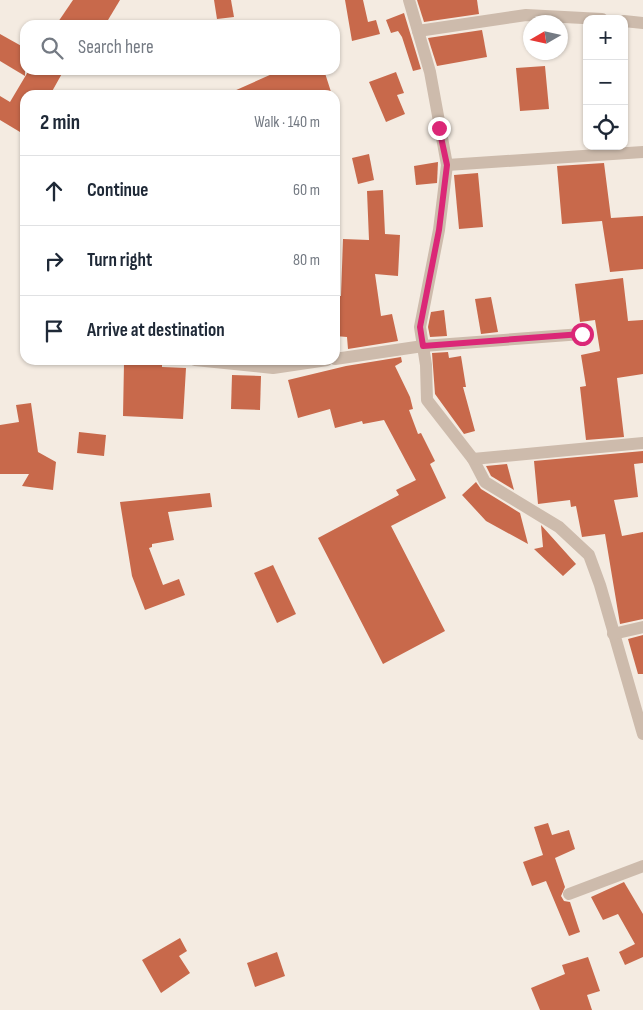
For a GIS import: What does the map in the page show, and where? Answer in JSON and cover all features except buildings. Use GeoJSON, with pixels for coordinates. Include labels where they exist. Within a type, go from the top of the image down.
{"type":"FeatureCollection","features":[{"type":"Feature","properties":{"kind":"street"},"geometry":{"type":"LineString","coordinates":[[409,0],[430,72],[447,165],[439,230],[420,327],[427,400],[473,459],[485,482],[559,527],[589,555],[600,585],[643,734]]}},
{"type":"Feature","properties":{"kind":"street"},"geometry":{"type":"LineString","coordinates":[[418,31],[526,15],[583,18]]}},
{"type":"Feature","properties":{"kind":"street"},"geometry":{"type":"LineString","coordinates":[[628,21],[643,23]]}},
{"type":"Feature","properties":{"kind":"street"},"geometry":{"type":"LineString","coordinates":[[447,165],[643,152]]}},
{"type":"Feature","properties":{"kind":"street"},"geometry":{"type":"LineString","coordinates":[[340,358],[423,346],[582,334]]}},
{"type":"Feature","properties":{"kind":"street"},"geometry":{"type":"LineString","coordinates":[[244,365],[273,368],[294,365]]}},
{"type":"Feature","properties":{"kind":"street"},"geometry":{"type":"LineString","coordinates":[[473,459],[643,443]]}},
{"type":"Feature","properties":{"kind":"street"},"geometry":{"type":"LineString","coordinates":[[613,634],[643,627]]}},
{"type":"Feature","properties":{"kind":"street"},"geometry":{"type":"LineString","coordinates":[[569,894],[643,866]]}},
{"type":"Feature","properties":{"kind":"route"},"geometry":{"type":"LineString","coordinates":[[439,128],[447,165],[439,230],[426,286],[420,327],[423,346],[582,334]]}}]}
